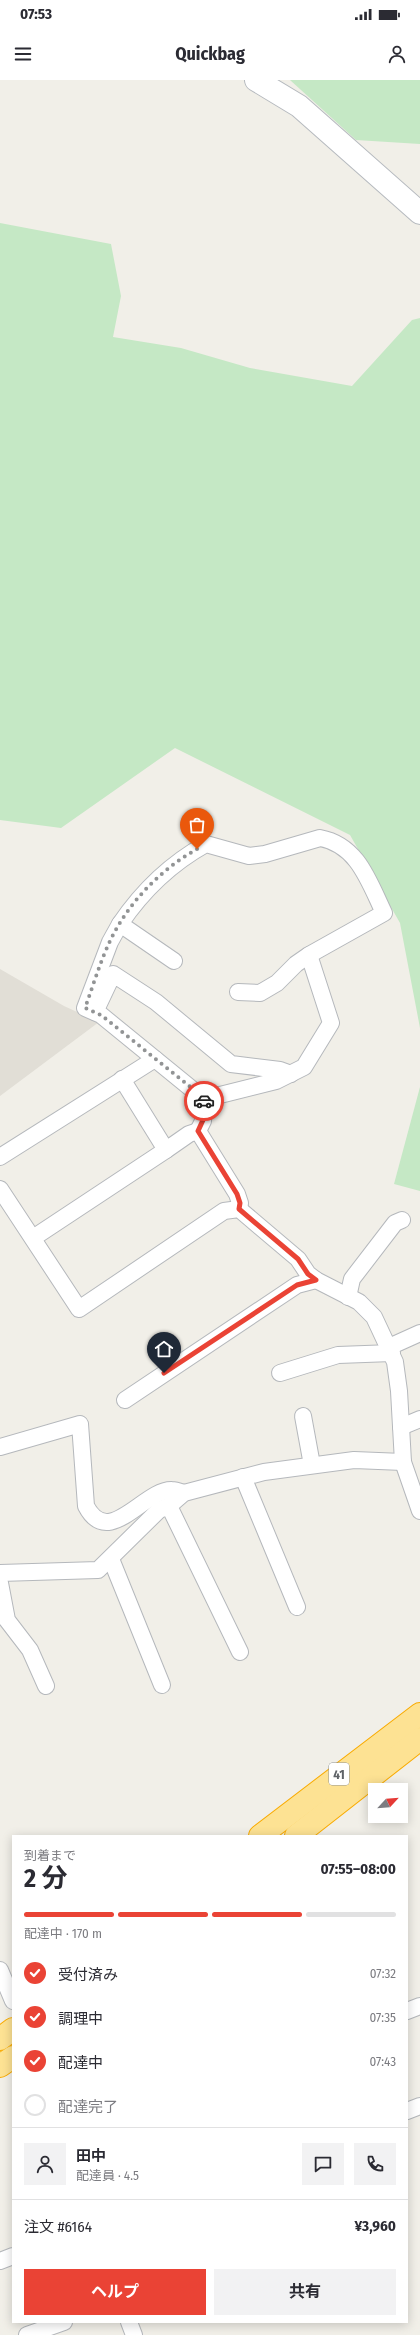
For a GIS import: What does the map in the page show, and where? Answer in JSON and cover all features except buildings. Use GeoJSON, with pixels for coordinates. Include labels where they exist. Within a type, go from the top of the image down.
{"type":"FeatureCollection","features":[{"type":"Feature","properties":{"kind":"highway","name":"41"},"geometry":{"type":"LineString","coordinates":[[261,1835],[420,1714]]}},
{"type":"Feature","properties":{"kind":"highway","name":"41"},"geometry":{"type":"LineString","coordinates":[[297,1835],[420,1738]]}},
{"type":"Feature","properties":{"kind":"highway"},"geometry":{"type":"LineString","coordinates":[[0,2039],[12,2030]]}},
{"type":"Feature","properties":{"kind":"highway"},"geometry":{"type":"LineString","coordinates":[[0,2066],[12,2057]]}},
{"type":"Feature","properties":{"kind":"street"},"geometry":{"type":"LineString","coordinates":[[256,80],[299,106],[420,213]]}},
{"type":"Feature","properties":{"kind":"street"},"geometry":{"type":"LineString","coordinates":[[204,1099],[95,1012],[85,1008],[110,942],[120,924],[143,892],[178,861],[206,844],[249,856],[265,854],[320,838],[342,847],[361,865],[384,913],[309,955],[296,964],[277,983],[260,993],[238,992]]}},
{"type":"Feature","properties":{"kind":"street"},"geometry":{"type":"LineString","coordinates":[[120,924],[174,961]]}},
{"type":"Feature","properties":{"kind":"street"},"geometry":{"type":"LineString","coordinates":[[204,1099],[276,1081],[304,1067],[331,1023],[309,955]]}},
{"type":"Feature","properties":{"kind":"street"},"geometry":{"type":"LineString","coordinates":[[95,1012],[113,974],[156,1002],[231,1064],[280,1070],[291,1074]]}},
{"type":"Feature","properties":{"kind":"street"},"geometry":{"type":"LineString","coordinates":[[0,1157],[155,1059]]}},
{"type":"Feature","properties":{"kind":"street"},"geometry":{"type":"LineString","coordinates":[[122,1079],[166,1150]]}},
{"type":"Feature","properties":{"kind":"street"},"geometry":{"type":"LineString","coordinates":[[33,1238],[189,1134],[198,1131],[203,1120],[204,1099]]}},
{"type":"Feature","properties":{"kind":"street"},"geometry":{"type":"LineString","coordinates":[[198,1131],[237,1194],[240,1203],[239,1209]]}},
{"type":"Feature","properties":{"kind":"street"},"geometry":{"type":"LineString","coordinates":[[0,1189],[79,1309],[224,1211],[239,1209],[298,1259],[308,1274],[316,1280],[359,1302],[374,1317],[390,1350],[400,1391],[403,1462],[420,1512]]}},
{"type":"Feature","properties":{"kind":"street"},"geometry":{"type":"LineString","coordinates":[[348,1296],[352,1279],[395,1223],[402,1220]]}},
{"type":"Feature","properties":{"kind":"street"},"geometry":{"type":"LineString","coordinates":[[125,1400],[297,1285],[316,1280]]}},
{"type":"Feature","properties":{"kind":"street"},"geometry":{"type":"LineString","coordinates":[[280,1373],[338,1355],[390,1350],[420,1333]]}},
{"type":"Feature","properties":{"kind":"street"},"geometry":{"type":"LineString","coordinates":[[303,1416],[312,1465]]}},
{"type":"Feature","properties":{"kind":"street"},"geometry":{"type":"LineString","coordinates":[[402,1427],[420,1419]]}},
{"type":"Feature","properties":{"kind":"street"},"geometry":{"type":"LineString","coordinates":[[0,1447],[80,1424],[86,1506],[90,1513],[100,1520],[116,1521],[154,1496],[171,1490],[184,1493]]}},
{"type":"Feature","properties":{"kind":"street"},"geometry":{"type":"LineString","coordinates":[[0,1573],[98,1570],[111,1559],[152,1516],[169,1506],[184,1493],[243,1477],[312,1465],[354,1460],[403,1462]]}},
{"type":"Feature","properties":{"kind":"street"},"geometry":{"type":"LineString","coordinates":[[243,1477],[297,1607]]}},
{"type":"Feature","properties":{"kind":"street"},"geometry":{"type":"LineString","coordinates":[[169,1506],[240,1652]]}},
{"type":"Feature","properties":{"kind":"street"},"geometry":{"type":"LineString","coordinates":[[111,1559],[162,1684]]}},
{"type":"Feature","properties":{"kind":"street"},"geometry":{"type":"LineString","coordinates":[[0,1583],[8,1620],[30,1650],[46,1686]]}},
{"type":"Feature","properties":{"kind":"street"},"geometry":{"type":"LineString","coordinates":[[0,1970],[12,1999]]}},
{"type":"Feature","properties":{"kind":"street"},"geometry":{"type":"LineString","coordinates":[[408,2012],[420,2006]]}},
{"type":"Feature","properties":{"kind":"street"},"geometry":{"type":"LineString","coordinates":[[408,2111],[420,2106]]}},
{"type":"Feature","properties":{"kind":"street"},"geometry":{"type":"LineString","coordinates":[[0,2261],[12,2256]]}},
{"type":"Feature","properties":{"kind":"street"},"geometry":{"type":"LineString","coordinates":[[27,2335],[61,2323]]}},
{"type":"Feature","properties":{"kind":"street"},"geometry":{"type":"LineString","coordinates":[[129,2323],[134,2335]]}},
{"type":"Feature","properties":{"kind":"shaded area"},"geometry":{"type":"Polygon","coordinates":[[[0,969],[64,1006],[99,1022],[0,1096],[0,969]]]}},
{"type":"Feature","properties":{"kind":"green space"},"geometry":{"type":"Polygon","coordinates":[[[290,80],[420,80],[420,144],[356,140],[290,80]]]}},
{"type":"Feature","properties":{"kind":"green space"},"geometry":{"type":"Polygon","coordinates":[[[0,223],[111,244],[121,296],[113,337],[181,348],[250,368],[352,386],[412,320],[420,318],[420,1028],[400,923],[350,835],[175,748],[61,828],[0,820],[0,223]]]}},
{"type":"Feature","properties":{"kind":"green space"},"geometry":{"type":"Polygon","coordinates":[[[420,1087],[420,1191],[394,1184],[420,1087]]]}},
{"type":"Feature","properties":{"kind":"way so far"},"geometry":{"type":"LineString","coordinates":[[197,849],[163,873],[143,892],[131,907],[110,942],[85,1008],[101,1015],[198,1093],[204,1101]]}},
{"type":"Feature","properties":{"kind":"route"},"geometry":{"type":"LineString","coordinates":[[164,1373],[297,1285],[316,1280],[308,1274],[298,1259],[239,1209],[240,1203],[237,1194],[198,1131],[203,1120],[204,1101]]}}]}
